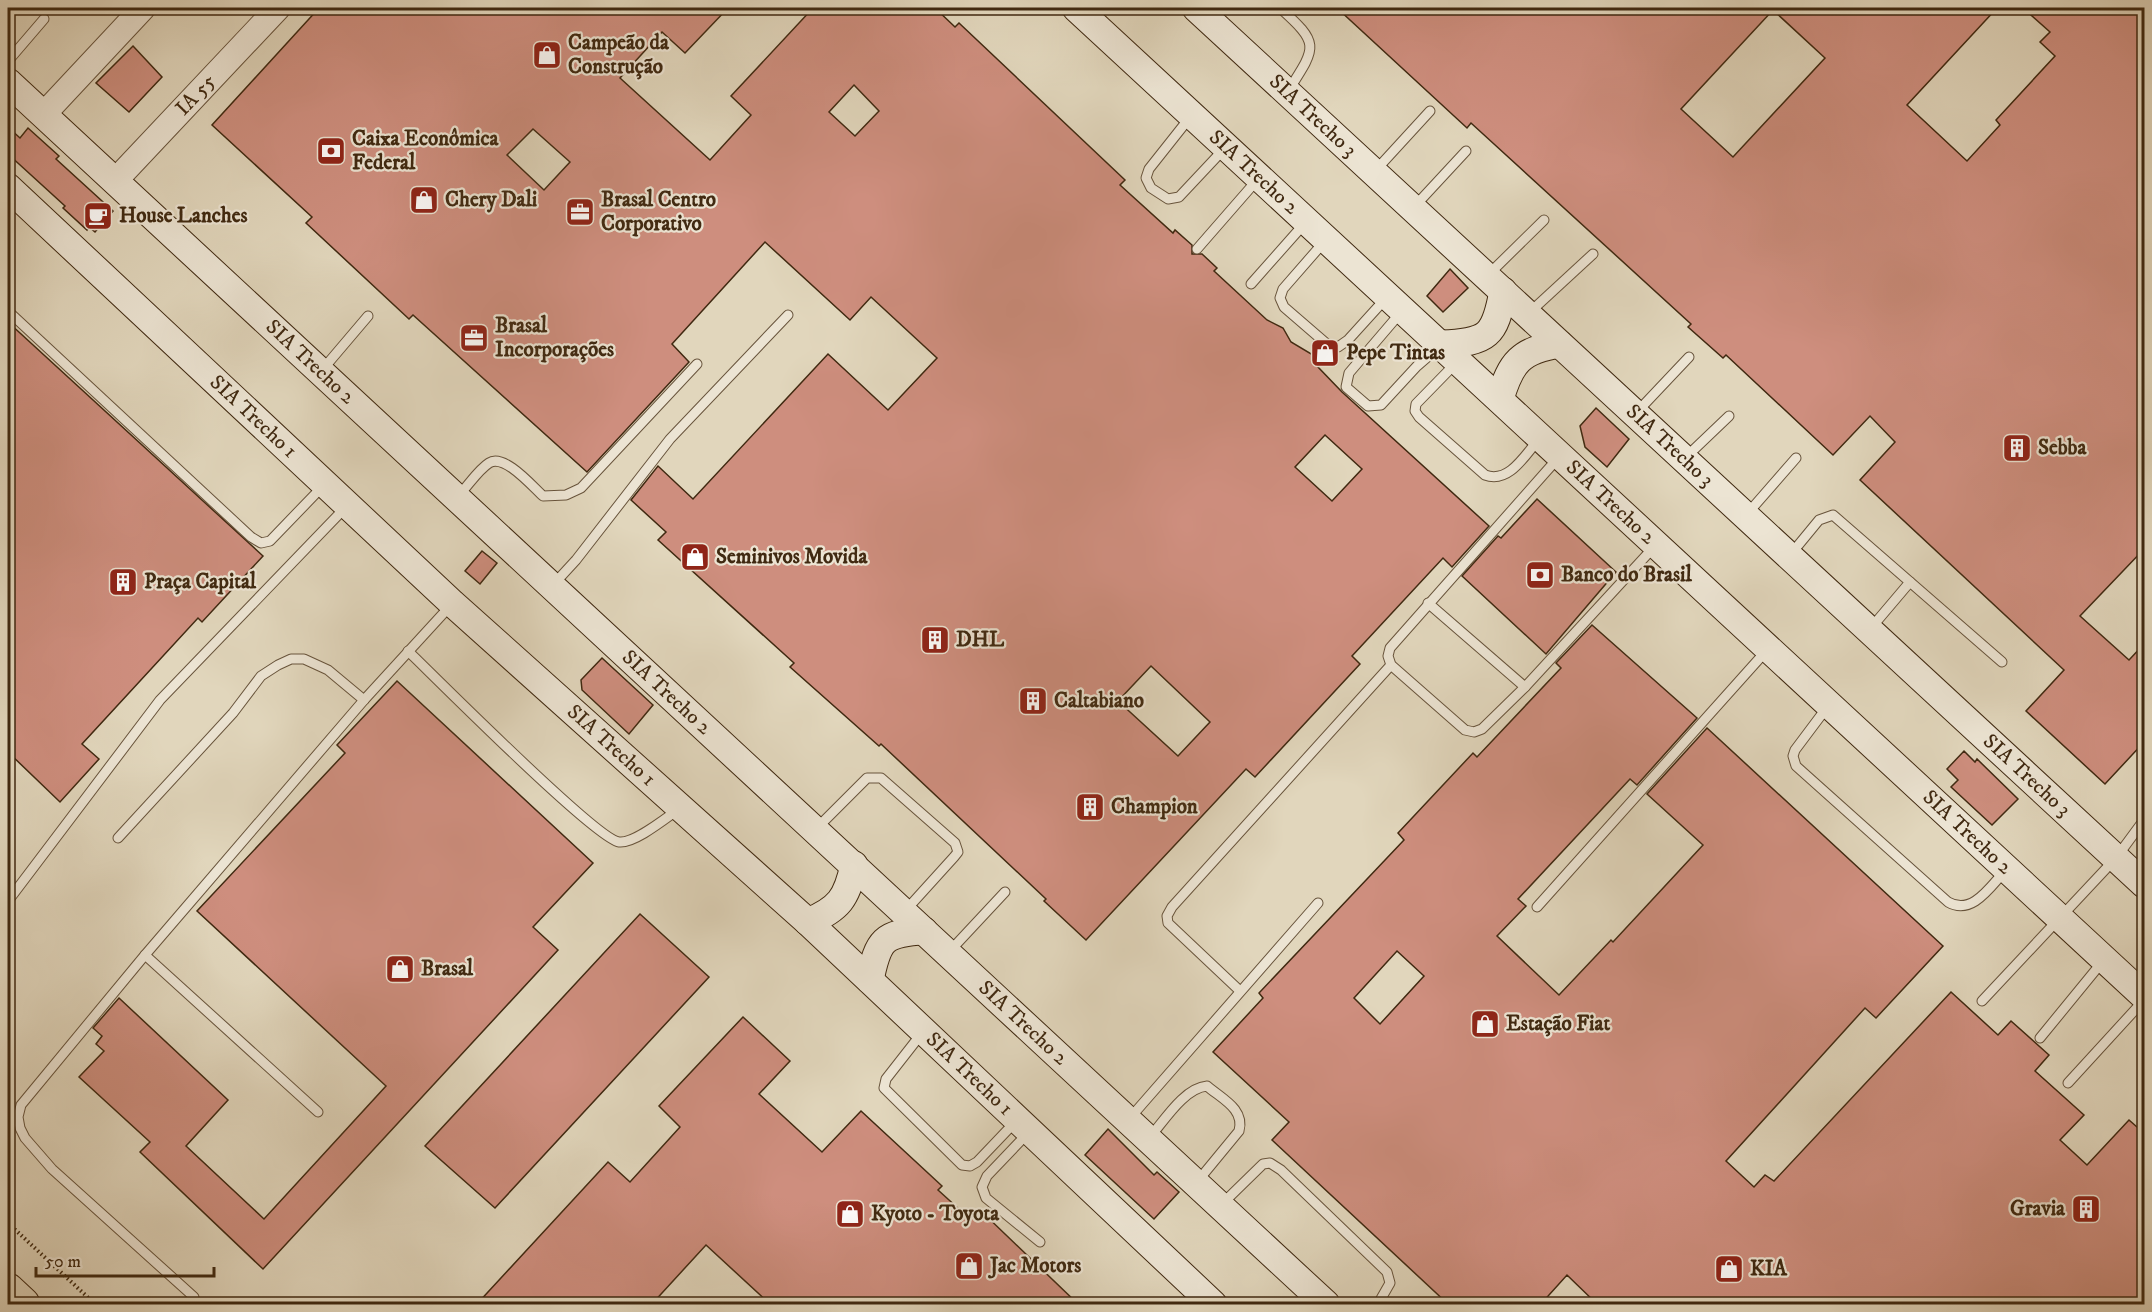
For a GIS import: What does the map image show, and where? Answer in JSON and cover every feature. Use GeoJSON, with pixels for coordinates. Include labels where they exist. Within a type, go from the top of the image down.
{"type":"FeatureCollection","features":[{"type":"Feature","properties":{"kind":"highway"},"geometry":{"type":"LineString","coordinates":[[8,1290],[23,1305]]}},
{"type":"Feature","properties":{"kind":"main road","name":"SIA Trecho 2"},"geometry":{"type":"LineString","coordinates":[[1076,8],[1451,352],[2145,998]]}},
{"type":"Feature","properties":{"kind":"main road","name":"SIA Trecho 3"},"geometry":{"type":"LineString","coordinates":[[1196,8],[2145,884]]}},
{"type":"Feature","properties":{"kind":"main road","name":"SIA Trecho 2"},"geometry":{"type":"LineString","coordinates":[[8,81],[1326,1305]]}},
{"type":"Feature","properties":{"kind":"main road","name":"SIA Trecho 1"},"geometry":{"type":"LineString","coordinates":[[8,187],[452,603],[808,922],[1213,1305]]}},
{"type":"Feature","properties":{"kind":"main road"},"geometry":{"type":"LineString","coordinates":[[1451,352],[1489,334],[1498,318],[1495,284]]}},
{"type":"Feature","properties":{"kind":"main road"},"geometry":{"type":"LineString","coordinates":[[1500,399],[1507,375],[1518,360],[1533,349],[1559,344]]}},
{"type":"Feature","properties":{"kind":"main road"},"geometry":{"type":"LineString","coordinates":[[808,922],[827,914],[840,903],[849,887],[854,865]]}},
{"type":"Feature","properties":{"kind":"main road"},"geometry":{"type":"LineString","coordinates":[[870,980],[875,955],[882,941],[897,932],[924,931]]}},
{"type":"Feature","properties":{"kind":"street"},"geometry":{"type":"LineString","coordinates":[[44,115],[143,8]]}},
{"type":"Feature","properties":{"kind":"street","name":"IA 55"},"geometry":{"type":"LineString","coordinates":[[115,181],[278,8]]}},
{"type":"Feature","properties":{"kind":"lane"},"geometry":{"type":"LineString","coordinates":[[1280,8],[1308,32],[1312,45],[1306,63],[1287,92]]}},
{"type":"Feature","properties":{"kind":"lane"},"geometry":{"type":"LineString","coordinates":[[8,61],[44,19]]}},
{"type":"Feature","properties":{"kind":"lane"},"geometry":{"type":"LineString","coordinates":[[1374,172],[1430,111]]}},
{"type":"Feature","properties":{"kind":"lane"},"geometry":{"type":"LineString","coordinates":[[1192,114],[1149,169],[1146,178],[1151,188],[1168,200],[1179,197],[1227,146]]}},
{"type":"Feature","properties":{"kind":"lane"},"geometry":{"type":"LineString","coordinates":[[1413,208],[1466,151]]}},
{"type":"Feature","properties":{"kind":"lane"},"geometry":{"type":"LineString","coordinates":[[1197,249],[1260,177]]}},
{"type":"Feature","properties":{"kind":"lane"},"geometry":{"type":"LineString","coordinates":[[1251,284],[1307,220]]}},
{"type":"Feature","properties":{"kind":"lane"},"geometry":{"type":"LineString","coordinates":[[1495,284],[1544,220]]}},
{"type":"Feature","properties":{"kind":"lane"},"geometry":{"type":"LineString","coordinates":[[1327,239],[1282,289],[1280,298],[1284,307],[1328,345],[1338,347],[1396,302]]}},
{"type":"Feature","properties":{"kind":"lane"},"geometry":{"type":"LineString","coordinates":[[1528,315],[1593,254]]}},
{"type":"Feature","properties":{"kind":"lane"},"geometry":{"type":"LineString","coordinates":[[1396,302],[1349,373],[1346,387],[1368,406],[1381,405],[1417,366],[1451,352]]}},
{"type":"Feature","properties":{"kind":"lane"},"geometry":{"type":"LineString","coordinates":[[8,311],[251,537],[261,543],[270,541],[325,484]]}},
{"type":"Feature","properties":{"kind":"lane"},"geometry":{"type":"LineString","coordinates":[[553,585],[576,560],[670,439],[788,315]]}},
{"type":"Feature","properties":{"kind":"lane"},"geometry":{"type":"LineString","coordinates":[[321,371],[368,316]]}},
{"type":"Feature","properties":{"kind":"lane"},"geometry":{"type":"LineString","coordinates":[[1451,352],[1416,404],[1415,411],[1419,417],[1485,475],[1495,479],[1506,476],[1550,446]]}},
{"type":"Feature","properties":{"kind":"lane"},"geometry":{"type":"LineString","coordinates":[[1635,415],[1689,357]]}},
{"type":"Feature","properties":{"kind":"lane"},"geometry":{"type":"LineString","coordinates":[[458,497],[488,463],[496,460],[506,462],[543,496],[566,495],[581,488],[697,364]]}},
{"type":"Feature","properties":{"kind":"lane"},"geometry":{"type":"LineString","coordinates":[[1684,459],[1729,416]]}},
{"type":"Feature","properties":{"kind":"lane"},"geometry":{"type":"LineString","coordinates":[[1550,446],[1428,603],[1390,648],[1388,656],[1391,665],[1465,730],[1474,732],[1482,729],[1525,687],[1657,544]]}},
{"type":"Feature","properties":{"kind":"lane"},"geometry":{"type":"LineString","coordinates":[[1745,516],[1796,458]]}},
{"type":"Feature","properties":{"kind":"lane"},"geometry":{"type":"LineString","coordinates":[[8,901],[160,700],[348,505]]}},
{"type":"Feature","properties":{"kind":"lane"},"geometry":{"type":"LineString","coordinates":[[1789,556],[1818,520],[1833,515],[2002,662]]}},
{"type":"Feature","properties":{"kind":"lane"},"geometry":{"type":"LineString","coordinates":[[1869,631],[1911,582]]}},
{"type":"Feature","properties":{"kind":"lane"},"geometry":{"type":"LineString","coordinates":[[194,1297],[52,1169],[25,1138],[18,1117],[28,1094],[145,955],[364,700],[452,603]]}},
{"type":"Feature","properties":{"kind":"lane"},"geometry":{"type":"LineString","coordinates":[[1428,603],[1525,687]]}},
{"type":"Feature","properties":{"kind":"lane"},"geometry":{"type":"LineString","coordinates":[[1537,907],[1769,648]]}},
{"type":"Feature","properties":{"kind":"lane"},"geometry":{"type":"LineString","coordinates":[[408,651],[574,809],[614,840],[630,841],[681,808]]}},
{"type":"Feature","properties":{"kind":"lane"},"geometry":{"type":"LineString","coordinates":[[118,838],[233,712],[261,676],[278,665],[291,659],[304,658],[328,670],[364,700]]}},
{"type":"Feature","properties":{"kind":"lane"},"geometry":{"type":"LineString","coordinates":[[1240,991],[1168,923],[1167,916],[1172,907],[1391,665]]}},
{"type":"Feature","properties":{"kind":"lane"},"geometry":{"type":"LineString","coordinates":[[1829,704],[1795,750],[1792,756],[1796,766],[1948,902],[1957,907],[1969,906],[2007,869]]}},
{"type":"Feature","properties":{"kind":"lane"},"geometry":{"type":"LineString","coordinates":[[815,830],[867,778],[874,776],[881,778],[955,843],[958,852],[904,912]]}},
{"type":"Feature","properties":{"kind":"lane"},"geometry":{"type":"LineString","coordinates":[[1982,1001],[2116,858],[2145,820]]}},
{"type":"Feature","properties":{"kind":"lane"},"geometry":{"type":"LineString","coordinates":[[947,953],[1005,892]]}},
{"type":"Feature","properties":{"kind":"lane"},"geometry":{"type":"LineString","coordinates":[[1128,1120],[1318,903]]}},
{"type":"Feature","properties":{"kind":"lane"},"geometry":{"type":"LineString","coordinates":[[145,955],[318,1112]]}},
{"type":"Feature","properties":{"kind":"lane"},"geometry":{"type":"LineString","coordinates":[[2040,1038],[2105,959]]}},
{"type":"Feature","properties":{"kind":"lane"},"geometry":{"type":"LineString","coordinates":[[2068,1083],[2145,998]]}},
{"type":"Feature","properties":{"kind":"lane"},"geometry":{"type":"LineString","coordinates":[[924,1032],[886,1079],[884,1088],[962,1164],[970,1166],[977,1162],[1023,1125]]}},
{"type":"Feature","properties":{"kind":"lane"},"geometry":{"type":"LineString","coordinates":[[1148,1139],[1190,1093],[1199,1087],[1207,1086],[1239,1113],[1242,1120],[1239,1131],[1196,1183]]}},
{"type":"Feature","properties":{"kind":"lane"},"geometry":{"type":"LineString","coordinates":[[1023,1125],[987,1176],[982,1187],[986,1198],[1040,1242]]}},
{"type":"Feature","properties":{"kind":"lane"},"geometry":{"type":"LineString","coordinates":[[1221,1206],[1263,1164],[1270,1163],[1281,1170],[1387,1272],[1390,1283],[1378,1305]]}},
{"type":"Feature","properties":{"kind":"path"},"geometry":{"type":"LineString","coordinates":[[8,1223],[96,1305]]}},
{"type":"Feature","properties":{"kind":"building"},"geometry":{"type":"Polygon","coordinates":[[[319,8],[728,8],[685,53],[662,32],[620,78],[710,160],[751,115],[731,96],[813,8],[935,8],[955,27],[959,23],[1125,180],[1120,185],[1173,233],[1175,230],[1192,245],[1192,254],[1202,254],[1217,268],[1214,271],[1267,320],[1283,328],[1291,342],[1313,355],[1318,367],[1342,392],[1489,526],[1452,567],[1443,558],[1352,656],[1360,664],[1255,777],[1246,769],[1086,940],[1044,901],[1046,899],[881,744],[879,746],[790,667],[794,663],[658,540],[666,532],[631,500],[658,466],[693,499],[828,354],[888,410],[937,358],[871,297],[850,320],[765,242],[672,344],[689,362],[587,472],[413,315],[409,319],[306,223],[312,217],[212,125],[319,8]],[[854,85],[829,112],[855,136],[879,111],[854,85]],[[533,129],[507,155],[544,190],[570,162],[533,129]],[[1325,435],[1295,467],[1332,501],[1362,469],[1325,435]],[[1151,666],[1118,701],[1178,756],[1210,722],[1151,666]]]}},
{"type":"Feature","properties":{"kind":"building"},"geometry":{"type":"Polygon","coordinates":[[[1337,8],[1997,8],[1907,105],[1967,161],[2000,125],[1996,120],[2055,56],[2040,42],[2050,32],[2023,8],[2145,8],[2145,548],[2080,616],[2129,660],[2145,643],[2145,741],[2105,784],[2026,711],[2064,670],[1860,480],[1895,442],[1870,416],[1833,455],[1726,355],[1723,358],[1688,327],[1691,324],[1471,123],[1467,128],[1337,8]],[[1773,10],[1681,109],[1733,157],[1825,58],[1773,10]]]}},
{"type":"Feature","properties":{"kind":"building"},"geometry":{"type":"Polygon","coordinates":[[[133,46],[162,77],[129,112],[96,83],[133,46]]]}},
{"type":"Feature","properties":{"kind":"building"},"geometry":{"type":"Polygon","coordinates":[[[8,127],[20,138],[28,128],[59,156],[56,159],[113,211],[95,232],[89,227],[87,230],[63,208],[65,206],[8,154],[8,127]]]}},
{"type":"Feature","properties":{"kind":"building"},"geometry":{"type":"Polygon","coordinates":[[[1450,269],[1468,288],[1443,312],[1427,296],[1450,269]]]}},
{"type":"Feature","properties":{"kind":"building","name":"Praça Capital"},"geometry":{"type":"Polygon","coordinates":[[[8,322],[263,556],[202,622],[198,618],[82,744],[99,759],[60,802],[8,752],[8,322]]]}},
{"type":"Feature","properties":{"kind":"building"},"geometry":{"type":"Polygon","coordinates":[[[1596,408],[1629,439],[1607,467],[1585,447],[1580,426],[1596,408]]]}},
{"type":"Feature","properties":{"kind":"building","name":"Banco do Brasil"},"geometry":{"type":"Polygon","coordinates":[[[1537,499],[1616,572],[1546,654],[1462,576],[1498,536],[1501,538],[1537,499]]]}},
{"type":"Feature","properties":{"kind":"building"},"geometry":{"type":"Polygon","coordinates":[[[482,551],[497,563],[480,584],[465,571],[482,551]]]}},
{"type":"Feature","properties":{"kind":"building"},"geometry":{"type":"Polygon","coordinates":[[[1592,625],[1697,718],[1637,785],[1630,779],[1518,899],[1526,906],[1497,936],[1559,995],[1611,940],[1613,942],[1703,845],[1647,794],[1707,728],[1943,946],[1876,1018],[1865,1008],[1726,1161],[1754,1187],[1765,1175],[1774,1181],[1951,992],[1998,1035],[2011,1021],[2049,1055],[2035,1071],[2084,1115],[2060,1140],[2087,1165],[2129,1120],[2145,1134],[2145,1294],[2135,1305],[1598,1305],[1567,1275],[1540,1305],[1449,1305],[1272,1140],[1289,1122],[1213,1052],[1263,998],[1259,993],[1404,840],[1398,833],[1473,753],[1477,757],[1561,668],[1556,663],[1592,625]],[[1397,951],[1354,998],[1380,1024],[1424,976],[1397,951]]]}},
{"type":"Feature","properties":{"kind":"building"},"geometry":{"type":"Polygon","coordinates":[[[602,658],[653,705],[629,734],[582,690],[581,680],[602,658]]]}},
{"type":"Feature","properties":{"kind":"building","name":"Brasal"},"geometry":{"type":"Polygon","coordinates":[[[397,681],[593,863],[533,927],[558,950],[263,1269],[140,1152],[150,1142],[79,1077],[104,1051],[96,1044],[102,1036],[93,1028],[119,998],[228,1100],[186,1146],[264,1219],[386,1086],[197,911],[345,753],[337,745],[397,681]]]}},
{"type":"Feature","properties":{"kind":"building"},"geometry":{"type":"Polygon","coordinates":[[[1964,751],[1975,762],[1977,759],[2018,799],[1992,825],[1951,787],[1958,780],[1947,769],[1964,751]]]}},
{"type":"Feature","properties":{"kind":"building"},"geometry":{"type":"Polygon","coordinates":[[[640,914],[709,977],[495,1208],[425,1146],[640,914]]]}},
{"type":"Feature","properties":{"kind":"building"},"geometry":{"type":"Polygon","coordinates":[[[743,1017],[790,1061],[759,1094],[822,1152],[861,1111],[942,1186],[938,1190],[970,1219],[979,1209],[1079,1305],[771,1305],[706,1245],[651,1305],[476,1305],[608,1162],[630,1182],[680,1127],[659,1106],[743,1017]]]}},
{"type":"Feature","properties":{"kind":"building"},"geometry":{"type":"Polygon","coordinates":[[[1108,1129],[1154,1175],[1157,1172],[1179,1192],[1154,1219],[1085,1155],[1108,1129]]]}},
{"type":"Feature","properties":{"kind":"place","name":"Campeão da Construção"},"geometry":{"type":"Point","coordinates":[547,55]}},
{"type":"Feature","properties":{"kind":"place","name":"Caixa Econômica Federal"},"geometry":{"type":"Point","coordinates":[331,151]}},
{"type":"Feature","properties":{"kind":"place","name":"Chery Dali"},"geometry":{"type":"Point","coordinates":[424,200]}},
{"type":"Feature","properties":{"kind":"place","name":"Brasal Centro Corporativo"},"geometry":{"type":"Point","coordinates":[580,212]}},
{"type":"Feature","properties":{"kind":"place","name":"House Lanches"},"geometry":{"type":"Point","coordinates":[98,216]}},
{"type":"Feature","properties":{"kind":"place","name":"Brasal Incorporações"},"geometry":{"type":"Point","coordinates":[474,338]}},
{"type":"Feature","properties":{"kind":"place","name":"Pepe Tintas"},"geometry":{"type":"Point","coordinates":[1325,353]}},
{"type":"Feature","properties":{"kind":"place","name":"Sebba"},"geometry":{"type":"Point","coordinates":[2017,448]}},
{"type":"Feature","properties":{"kind":"place","name":"Seminivos Movida"},"geometry":{"type":"Point","coordinates":[695,557]}},
{"type":"Feature","properties":{"kind":"place","name":"Banco do Brasil"},"geometry":{"type":"Point","coordinates":[1540,575]}},
{"type":"Feature","properties":{"kind":"place","name":"Praça Capital"},"geometry":{"type":"Point","coordinates":[123,582]}},
{"type":"Feature","properties":{"kind":"place","name":"DHL"},"geometry":{"type":"Point","coordinates":[935,640]}},
{"type":"Feature","properties":{"kind":"place","name":"Caltabiano"},"geometry":{"type":"Point","coordinates":[1033,701]}},
{"type":"Feature","properties":{"kind":"place","name":"Champion"},"geometry":{"type":"Point","coordinates":[1090,807]}},
{"type":"Feature","properties":{"kind":"place","name":"Brasal"},"geometry":{"type":"Point","coordinates":[400,969]}},
{"type":"Feature","properties":{"kind":"place","name":"Estação Fiat"},"geometry":{"type":"Point","coordinates":[1485,1024]}},
{"type":"Feature","properties":{"kind":"place","name":"Gravia"},"geometry":{"type":"Point","coordinates":[2086,1209]}},
{"type":"Feature","properties":{"kind":"place","name":"Kyoto - Toyota"},"geometry":{"type":"Point","coordinates":[850,1214]}},
{"type":"Feature","properties":{"kind":"place","name":"Jac Motors"},"geometry":{"type":"Point","coordinates":[969,1266]}},
{"type":"Feature","properties":{"kind":"place","name":"KIA"},"geometry":{"type":"Point","coordinates":[1729,1269]}}]}
